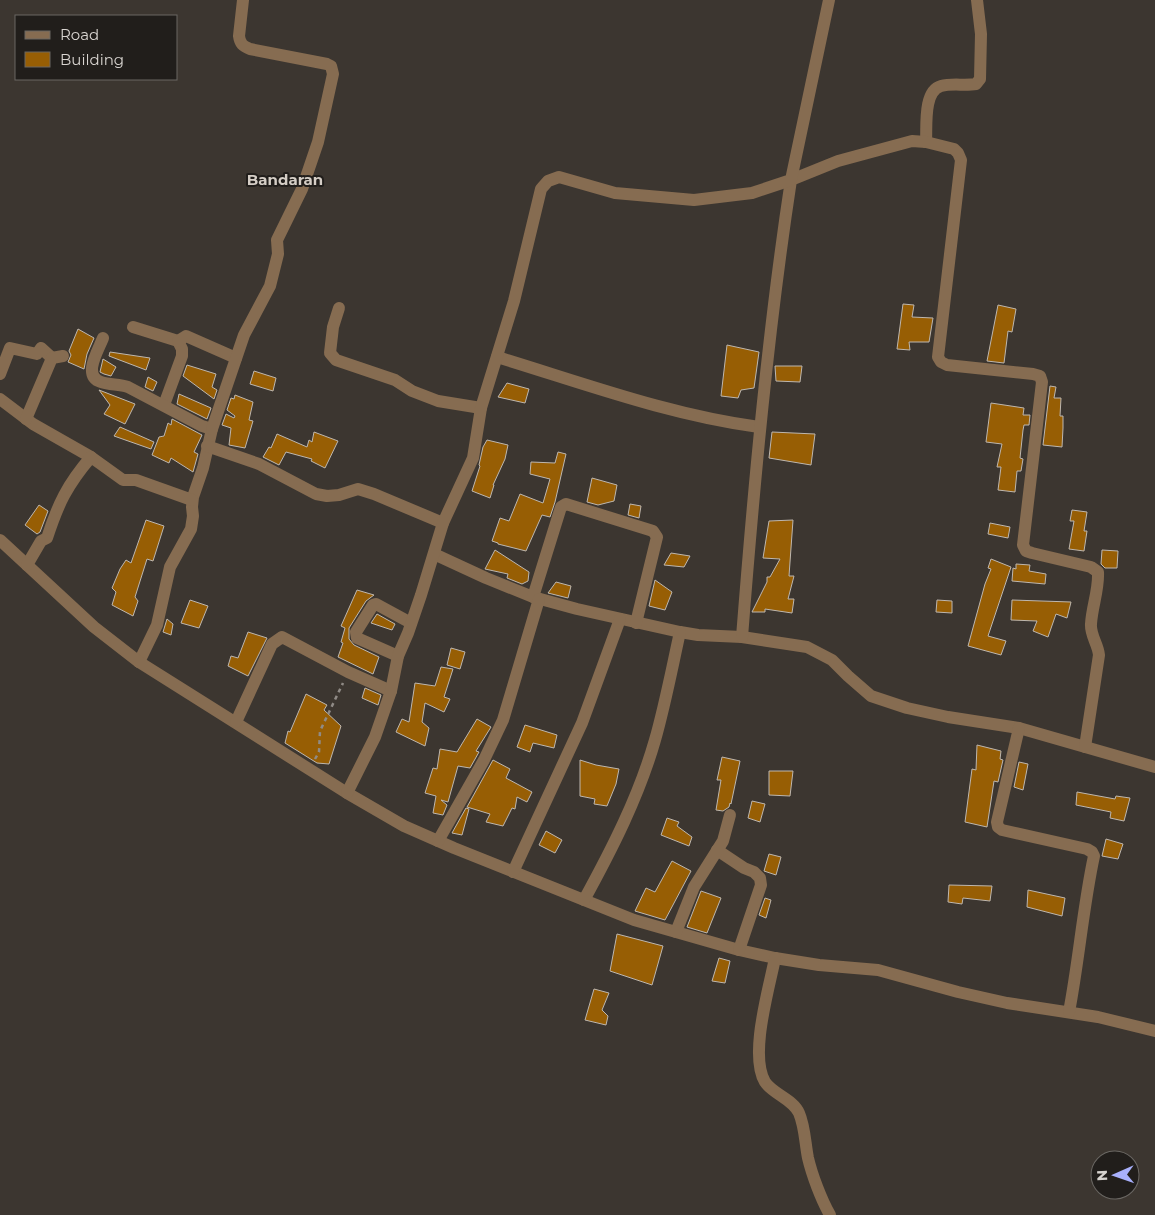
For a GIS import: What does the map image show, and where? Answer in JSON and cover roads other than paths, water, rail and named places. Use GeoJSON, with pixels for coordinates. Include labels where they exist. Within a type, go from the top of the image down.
{"type":"FeatureCollection","features":[{"type":"Feature","properties":{"kind":"street"},"geometry":{"type":"LineString","coordinates":[[139,662],[157,625],[170,567],[191,529],[194,516],[192,500],[203,468],[212,429],[234,370],[244,335],[270,286],[277,259],[277,240],[302,189],[318,142],[333,74],[331,66],[327,64],[250,49],[244,46],[240,42],[239,36],[243,0]]}},
{"type":"Feature","properties":{"kind":"street"},"geometry":{"type":"LineString","coordinates":[[742,637],[759,427],[776,276],[792,180],[829,0]]}},
{"type":"Feature","properties":{"kind":"street"},"geometry":{"type":"LineString","coordinates":[[926,142],[929,100],[933,90],[941,86],[976,84],[980,79],[981,34],[978,0]]}},
{"type":"Feature","properties":{"kind":"street"},"geometry":{"type":"LineString","coordinates":[[347,793],[375,737],[392,691],[398,656],[421,595],[442,523],[473,458],[481,408],[514,300],[541,189],[548,181],[559,177],[615,193],[694,200],[752,193],[792,180],[838,161],[912,141],[926,142],[954,150],[958,153],[961,160],[938,357],[941,362],[947,365],[1040,376],[1042,382],[1023,545],[1026,551],[1091,567],[1098,572],[1099,580],[1090,626],[1100,655],[1085,748]]}},
{"type":"Feature","properties":{"kind":"street"},"geometry":{"type":"LineString","coordinates":[[339,308],[333,327],[330,352],[336,360],[395,380],[412,391],[438,401],[481,408]]}},
{"type":"Feature","properties":{"kind":"street"},"geometry":{"type":"LineString","coordinates":[[133,327],[178,341],[182,349],[182,356],[164,405]]}},
{"type":"Feature","properties":{"kind":"street"},"geometry":{"type":"LineString","coordinates":[[178,341],[186,336],[236,358]]}},
{"type":"Feature","properties":{"kind":"street"},"geometry":{"type":"LineString","coordinates":[[103,338],[92,368],[91,373],[93,377],[103,383],[120,384],[128,387],[202,426],[212,429]]}},
{"type":"Feature","properties":{"kind":"street"},"geometry":{"type":"LineString","coordinates":[[0,374],[10,348],[37,354],[41,348],[58,357],[26,419]]}},
{"type":"Feature","properties":{"kind":"street"},"geometry":{"type":"LineString","coordinates":[[497,358],[625,397],[725,422],[759,427]]}},
{"type":"Feature","properties":{"kind":"street"},"geometry":{"type":"LineString","coordinates":[[0,399],[26,419],[91,457],[123,480],[136,480],[192,500]]}},
{"type":"Feature","properties":{"kind":"street"},"geometry":{"type":"LineString","coordinates":[[207,446],[259,464],[316,494],[327,496],[339,495],[358,489],[442,523]]}},
{"type":"Feature","properties":{"kind":"street"},"geometry":{"type":"LineString","coordinates":[[27,565],[41,541],[46,538],[57,508],[74,476],[91,457]]}},
{"type":"Feature","properties":{"kind":"street"},"geometry":{"type":"LineString","coordinates":[[438,841],[484,760],[504,720],[561,507],[566,504],[653,531],[656,534],[657,537],[636,623]]}},
{"type":"Feature","properties":{"kind":"street"},"geometry":{"type":"LineString","coordinates":[[0,540],[94,627],[139,662],[347,793],[404,826],[438,841],[634,920],[739,950],[820,965],[878,970],[966,994],[1007,1003],[1069,1012],[1155,1031]]}},
{"type":"Feature","properties":{"kind":"street"},"geometry":{"type":"LineString","coordinates":[[434,554],[536,598],[636,623],[698,635],[742,637],[807,646],[832,660],[871,696],[907,708],[948,717],[1019,728],[1155,767]]}},
{"type":"Feature","properties":{"kind":"street"},"geometry":{"type":"LineString","coordinates":[[398,656],[357,638],[356,632],[373,605],[376,604],[411,623]]}},
{"type":"Feature","properties":{"kind":"street"},"geometry":{"type":"LineString","coordinates":[[513,872],[582,723],[620,619]]}},
{"type":"Feature","properties":{"kind":"street"},"geometry":{"type":"LineString","coordinates":[[584,900],[610,853],[644,771],[655,740],[680,632]]}},
{"type":"Feature","properties":{"kind":"street"},"geometry":{"type":"LineString","coordinates":[[236,722],[272,644],[282,637],[348,672],[392,691]]}},
{"type":"Feature","properties":{"kind":"street"},"geometry":{"type":"LineString","coordinates":[[1019,728],[997,822],[998,827],[1002,830],[1087,849],[1094,856],[1087,887],[1078,966],[1069,1012]]}},
{"type":"Feature","properties":{"kind":"street"},"geometry":{"type":"LineString","coordinates":[[676,932],[694,887],[722,841],[730,815]]}},
{"type":"Feature","properties":{"kind":"street"},"geometry":{"type":"LineString","coordinates":[[717,850],[744,868],[754,872],[760,878],[761,885],[739,950]]}},
{"type":"Feature","properties":{"kind":"street"},"geometry":{"type":"LineString","coordinates":[[774,958],[760,1036],[758,1060],[761,1073],[767,1084],[799,1111],[808,1159],[830,1215]]}},
{"type":"Feature","properties":{"kind":"district","name":"Bandaran"},"geometry":{"type":"Point","coordinates":[285,179]}}]}
